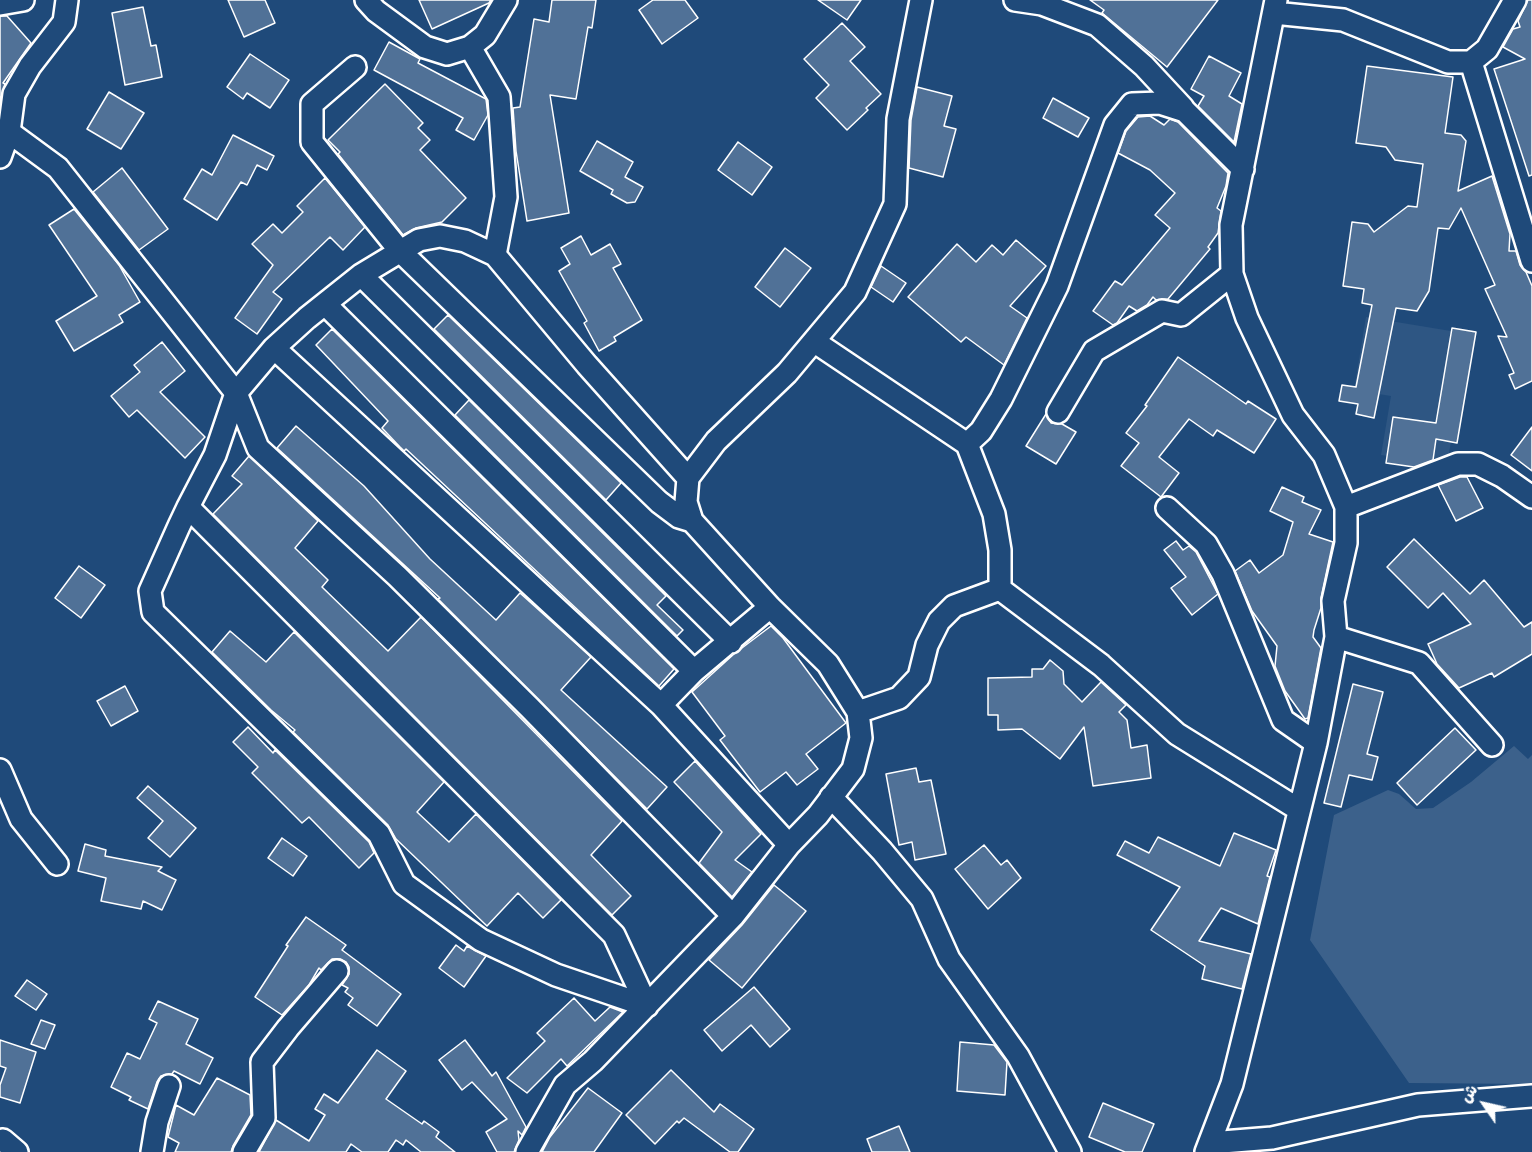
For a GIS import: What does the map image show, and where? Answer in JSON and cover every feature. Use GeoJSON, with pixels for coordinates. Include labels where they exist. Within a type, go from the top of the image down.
{"type":"FeatureCollection","features":[{"type":"Feature","properties":{"kind":"street"},"geometry":{"type":"LineString","coordinates":[[0,4],[23,0]]}},
{"type":"Feature","properties":{"kind":"street"},"geometry":{"type":"LineString","coordinates":[[0,157],[9,132],[14,94],[30,66],[64,22],[67,0]]}},
{"type":"Feature","properties":{"kind":"street"},"geometry":{"type":"LineString","coordinates":[[366,0],[384,17],[425,48],[447,54],[470,47],[485,35],[506,0]]}},
{"type":"Feature","properties":{"kind":"street"},"geometry":{"type":"LineString","coordinates":[[527,1152],[565,1085],[593,1061],[733,916],[789,845],[818,815],[853,769],[861,738],[858,712],[828,664],[770,607],[692,520],[686,502],[688,478],[716,441],[787,373],[855,292],[895,204],[898,119],[921,0]]}},
{"type":"Feature","properties":{"kind":"street"},"geometry":{"type":"LineString","coordinates":[[1015,0],[1042,4],[1097,25],[1143,66],[1244,169]]}},
{"type":"Feature","properties":{"kind":"street"},"geometry":{"type":"LineString","coordinates":[[1515,0],[1487,50],[1471,62],[1448,62],[1343,20],[1275,6],[1231,225],[1232,274],[1247,318],[1293,415],[1324,454],[1346,507],[1346,543],[1333,601],[1336,637],[1316,743],[1232,1084],[1208,1147],[1272,1138],[1418,1105],[1532,1096]]}},
{"type":"Feature","properties":{"kind":"street"},"geometry":{"type":"LineString","coordinates":[[470,47],[499,98],[506,197],[495,255]]}},
{"type":"Feature","properties":{"kind":"street"},"geometry":{"type":"LineString","coordinates":[[1471,62],[1532,261]]}},
{"type":"Feature","properties":{"kind":"street"},"geometry":{"type":"LineString","coordinates":[[355,67],[312,104],[312,142],[400,251],[659,502],[679,518],[692,520]]}},
{"type":"Feature","properties":{"kind":"street"},"geometry":{"type":"LineString","coordinates":[[967,444],[981,431],[1001,399],[1057,286],[1115,125],[1132,104],[1160,103],[1185,111]]}},
{"type":"Feature","properties":{"kind":"street"},"geometry":{"type":"LineString","coordinates":[[9,132],[58,168],[236,393],[258,448],[398,577],[530,708],[733,916]]}},
{"type":"Feature","properties":{"kind":"street"},"geometry":{"type":"LineString","coordinates":[[647,1006],[556,975],[481,940],[404,884],[379,834],[153,612],[150,591],[188,507],[215,455],[236,393],[274,348],[325,304],[361,275],[418,240],[441,236],[465,241],[495,255],[587,365],[688,478]]}},
{"type":"Feature","properties":{"kind":"street"},"geometry":{"type":"LineString","coordinates":[[1058,412],[1094,351],[1162,311],[1181,315],[1232,274]]}},
{"type":"Feature","properties":{"kind":"street"},"geometry":{"type":"LineString","coordinates":[[361,275],[731,642]]}},
{"type":"Feature","properties":{"kind":"street"},"geometry":{"type":"LineString","coordinates":[[325,304],[694,671]]}},
{"type":"Feature","properties":{"kind":"street"},"geometry":{"type":"LineString","coordinates":[[815,342],[967,444],[994,514],[1000,550],[1000,589]]}},
{"type":"Feature","properties":{"kind":"street"},"geometry":{"type":"LineString","coordinates":[[274,348],[661,705],[789,845]]}},
{"type":"Feature","properties":{"kind":"street"},"geometry":{"type":"LineString","coordinates":[[1346,507],[1458,464],[1478,464],[1502,476],[1532,497]]}},
{"type":"Feature","properties":{"kind":"street"},"geometry":{"type":"LineString","coordinates":[[188,507],[614,935],[647,1006]]}},
{"type":"Feature","properties":{"kind":"street"},"geometry":{"type":"LineString","coordinates":[[1167,508],[1206,544],[1223,574],[1283,720],[1316,743]]}},
{"type":"Feature","properties":{"kind":"street"},"geometry":{"type":"LineString","coordinates":[[858,712],[898,698],[919,677],[927,645],[939,621],[954,606],[1000,589]]}},
{"type":"Feature","properties":{"kind":"street"},"geometry":{"type":"LineString","coordinates":[[1000,589],[1101,665],[1177,734],[1298,809]]}},
{"type":"Feature","properties":{"kind":"street"},"geometry":{"type":"LineString","coordinates":[[661,705],[694,671],[770,607]]}},
{"type":"Feature","properties":{"kind":"street"},"geometry":{"type":"LineString","coordinates":[[1336,637],[1419,663],[1492,746]]}},
{"type":"Feature","properties":{"kind":"street"},"geometry":{"type":"LineString","coordinates":[[0,770],[21,819],[57,864]]}},
{"type":"Feature","properties":{"kind":"street"},"geometry":{"type":"LineString","coordinates":[[831,797],[882,850],[922,899],[949,959],[1018,1056],[1070,1152]]}},
{"type":"Feature","properties":{"kind":"street"},"geometry":{"type":"LineString","coordinates":[[244,1152],[264,1118],[262,1062],[337,971]]}},
{"type":"Feature","properties":{"kind":"street"},"geometry":{"type":"LineString","coordinates":[[152,1152],[157,1122],[169,1086]]}},
{"type":"Feature","properties":{"kind":"shaded area"},"geometry":{"type":"Polygon","coordinates":[[[1366,317],[1469,334],[1447,465],[1381,455],[1391,396],[1354,390],[1366,317]]]}},
{"type":"Feature","properties":{"kind":"shaded area"},"geometry":{"type":"Polygon","coordinates":[[[1514,746],[1528,759],[1532,755],[1532,1084],[1409,1083],[1310,940],[1334,815],[1388,790],[1399,794],[1416,809],[1433,808],[1471,782],[1514,746]]]}},
{"type":"Feature","properties":{"kind":"building"},"geometry":{"type":"Polygon","coordinates":[[[228,0],[265,0],[275,23],[244,37],[228,0]]]}},
{"type":"Feature","properties":{"kind":"building"},"geometry":{"type":"Polygon","coordinates":[[[419,0],[491,0],[489,3],[432,29],[419,0]]]}},
{"type":"Feature","properties":{"kind":"building"},"geometry":{"type":"Polygon","coordinates":[[[552,0],[596,0],[592,28],[588,27],[576,99],[550,95],[569,213],[527,221],[516,151],[513,108],[520,107],[534,19],[549,22],[552,0]]]}},
{"type":"Feature","properties":{"kind":"building"},"geometry":{"type":"Polygon","coordinates":[[[653,0],[685,0],[698,18],[662,44],[639,10],[653,0]]]}},
{"type":"Feature","properties":{"kind":"building"},"geometry":{"type":"Polygon","coordinates":[[[818,0],[861,0],[847,20],[818,0]]]}},
{"type":"Feature","properties":{"kind":"building"},"geometry":{"type":"Polygon","coordinates":[[[1090,0],[1218,0],[1167,67],[1102,13],[1104,10],[1090,0]]]}},
{"type":"Feature","properties":{"kind":"building"},"geometry":{"type":"Polygon","coordinates":[[[1528,0],[1532,0],[1532,175],[1529,176],[1494,69],[1525,59],[1503,47],[1513,29],[1520,27],[1518,21],[1528,0]]]}},
{"type":"Feature","properties":{"kind":"building"},"geometry":{"type":"Polygon","coordinates":[[[143,7],[151,46],[156,45],[162,77],[125,85],[112,13],[143,7]]]}},
{"type":"Feature","properties":{"kind":"building"},"geometry":{"type":"Polygon","coordinates":[[[0,16],[7,16],[31,43],[3,83],[5,84],[0,102],[0,16]]]}},
{"type":"Feature","properties":{"kind":"building"},"geometry":{"type":"Polygon","coordinates":[[[842,23],[865,47],[850,61],[881,94],[847,130],[816,98],[829,85],[804,59],[842,23]]]}},
{"type":"Feature","properties":{"kind":"building"},"geometry":{"type":"Polygon","coordinates":[[[389,42],[420,59],[418,63],[486,99],[488,115],[474,140],[456,130],[463,118],[374,70],[389,42]]]}},
{"type":"Feature","properties":{"kind":"building"},"geometry":{"type":"Polygon","coordinates":[[[250,54],[289,80],[270,108],[247,93],[243,99],[227,87],[250,54]]]}},
{"type":"Feature","properties":{"kind":"building"},"geometry":{"type":"Polygon","coordinates":[[[1209,56],[1241,73],[1229,96],[1242,104],[1234,142],[1198,106],[1204,96],[1191,89],[1209,56]]]}},
{"type":"Feature","properties":{"kind":"building"},"geometry":{"type":"Polygon","coordinates":[[[1367,66],[1453,77],[1445,133],[1461,135],[1466,141],[1458,191],[1492,176],[1510,234],[1509,251],[1516,251],[1520,265],[1532,286],[1532,381],[1515,389],[1509,375],[1514,373],[1498,336],[1507,337],[1485,289],[1495,285],[1461,208],[1449,229],[1438,228],[1429,291],[1417,311],[1396,308],[1374,418],[1356,414],[1358,404],[1339,401],[1342,385],[1356,387],[1372,305],[1362,303],[1364,289],[1343,286],[1352,222],[1368,224],[1374,232],[1408,206],[1417,207],[1423,164],[1395,160],[1386,147],[1356,143],[1367,66]]]}},
{"type":"Feature","properties":{"kind":"building"},"geometry":{"type":"Polygon","coordinates":[[[385,84],[423,123],[418,128],[430,140],[420,150],[466,198],[442,222],[416,228],[403,235],[338,154],[340,152],[328,140],[385,84]]]}},
{"type":"Feature","properties":{"kind":"building"},"geometry":{"type":"Polygon","coordinates":[[[917,87],[952,96],[944,126],[956,129],[943,177],[909,168],[911,120],[917,87]]]}},
{"type":"Feature","properties":{"kind":"building"},"geometry":{"type":"Polygon","coordinates":[[[109,92],[144,113],[121,149],[87,129],[109,92]]]}},
{"type":"Feature","properties":{"kind":"building"},"geometry":{"type":"Polygon","coordinates":[[[1053,98],[1089,118],[1078,137],[1043,118],[1053,98]]]}},
{"type":"Feature","properties":{"kind":"building"},"geometry":{"type":"Polygon","coordinates":[[[1150,116],[1164,125],[1170,119],[1178,122],[1228,173],[1226,186],[1217,208],[1221,211],[1218,233],[1208,247],[1210,249],[1168,299],[1156,300],[1153,297],[1147,305],[1137,311],[1129,306],[1113,325],[1093,311],[1115,281],[1122,285],[1170,228],[1155,215],[1175,193],[1150,170],[1118,153],[1126,131],[1138,117],[1150,116]]]}},
{"type":"Feature","properties":{"kind":"building"},"geometry":{"type":"Polygon","coordinates":[[[233,135],[274,156],[267,170],[257,165],[247,185],[241,182],[217,220],[184,199],[202,169],[212,175],[233,135]]]}},
{"type":"Feature","properties":{"kind":"building"},"geometry":{"type":"Polygon","coordinates":[[[597,141],[633,162],[625,177],[643,187],[635,202],[627,203],[611,194],[613,190],[580,171],[597,141]]]}},
{"type":"Feature","properties":{"kind":"building"},"geometry":{"type":"Polygon","coordinates":[[[738,142],[772,167],[752,195],[718,170],[738,142]]]}},
{"type":"Feature","properties":{"kind":"building"},"geometry":{"type":"Polygon","coordinates":[[[122,168],[168,229],[139,250],[93,192],[122,168]]]}},
{"type":"Feature","properties":{"kind":"building"},"geometry":{"type":"Polygon","coordinates":[[[325,178],[365,227],[343,250],[330,237],[273,292],[282,299],[257,334],[235,318],[273,265],[252,244],[273,224],[282,233],[303,212],[297,206],[325,178]]]}},
{"type":"Feature","properties":{"kind":"building"},"geometry":{"type":"Polygon","coordinates":[[[74,209],[119,265],[140,302],[119,315],[123,322],[74,351],[56,321],[97,296],[49,225],[74,209]]]}},
{"type":"Feature","properties":{"kind":"building"},"geometry":{"type":"Polygon","coordinates":[[[581,236],[591,255],[610,244],[621,264],[613,268],[642,320],[614,337],[616,341],[599,351],[584,323],[587,321],[559,271],[570,264],[561,248],[581,236]]]}},
{"type":"Feature","properties":{"kind":"building"},"geometry":{"type":"Polygon","coordinates":[[[1016,240],[1046,266],[1010,306],[1027,318],[1004,365],[966,337],[961,342],[908,297],[957,244],[976,262],[992,245],[1003,255],[1016,240]]]}},
{"type":"Feature","properties":{"kind":"building"},"geometry":{"type":"Polygon","coordinates":[[[785,248],[811,268],[780,307],[755,287],[785,248]]]}},
{"type":"Feature","properties":{"kind":"building"},"geometry":{"type":"Polygon","coordinates":[[[881,266],[906,283],[893,302],[871,287],[881,266]]]}},
{"type":"Feature","properties":{"kind":"building"},"geometry":{"type":"Polygon","coordinates":[[[448,315],[621,483],[606,500],[434,329],[448,315]]]}},
{"type":"Feature","properties":{"kind":"building"},"geometry":{"type":"Polygon","coordinates":[[[1452,328],[1476,332],[1457,443],[1436,439],[1433,460],[1414,467],[1386,463],[1393,417],[1436,423],[1452,328]]]}},
{"type":"Feature","properties":{"kind":"building"},"geometry":{"type":"Polygon","coordinates":[[[332,329],[674,669],[659,686],[406,449],[404,451],[382,428],[388,421],[316,345],[332,329]]]}},
{"type":"Feature","properties":{"kind":"building"},"geometry":{"type":"Polygon","coordinates":[[[162,342],[185,371],[160,392],[205,437],[185,458],[137,410],[129,417],[111,396],[140,372],[134,365],[162,342]]]}},
{"type":"Feature","properties":{"kind":"building"},"geometry":{"type":"Polygon","coordinates":[[[1178,357],[1246,404],[1248,401],[1276,419],[1254,453],[1217,430],[1213,436],[1189,419],[1159,457],[1179,473],[1161,497],[1121,466],[1139,443],[1126,433],[1147,406],[1145,405],[1178,357]]]}},
{"type":"Feature","properties":{"kind":"building"},"geometry":{"type":"Polygon","coordinates":[[[469,400],[666,596],[657,605],[683,630],[677,636],[455,415],[469,400]]]}},
{"type":"Feature","properties":{"kind":"building"},"geometry":{"type":"Polygon","coordinates":[[[1046,414],[1051,423],[1062,424],[1076,432],[1056,464],[1026,446],[1046,414]]]}},
{"type":"Feature","properties":{"kind":"building"},"geometry":{"type":"Polygon","coordinates":[[[296,426],[364,486],[430,559],[496,620],[520,593],[591,657],[561,690],[667,787],[647,809],[438,599],[440,598],[277,448],[296,426]]]}},
{"type":"Feature","properties":{"kind":"building"},"geometry":{"type":"Polygon","coordinates":[[[1532,427],[1532,471],[1511,455],[1532,427]]]}},
{"type":"Feature","properties":{"kind":"building"},"geometry":{"type":"Polygon","coordinates":[[[249,456],[318,521],[295,548],[328,580],[322,587],[388,651],[421,617],[622,821],[591,855],[631,896],[612,915],[213,514],[242,484],[232,476],[249,456]]]}},
{"type":"Feature","properties":{"kind":"building"},"geometry":{"type":"Polygon","coordinates":[[[1460,477],[1467,477],[1483,508],[1456,521],[1438,485],[1460,477]]]}},
{"type":"Feature","properties":{"kind":"building"},"geometry":{"type":"Polygon","coordinates":[[[1282,487],[1304,497],[1302,502],[1321,510],[1309,534],[1333,542],[1321,608],[1314,630],[1313,637],[1321,648],[1308,718],[1305,719],[1285,691],[1275,666],[1277,646],[1252,611],[1235,571],[1250,560],[1259,573],[1283,555],[1293,522],[1270,511],[1282,487]]]}},
{"type":"Feature","properties":{"kind":"building"},"geometry":{"type":"Polygon","coordinates":[[[1414,539],[1470,594],[1484,580],[1524,627],[1532,622],[1532,654],[1494,677],[1492,673],[1459,688],[1437,664],[1428,644],[1471,624],[1443,593],[1428,608],[1387,567],[1414,539]]]}},
{"type":"Feature","properties":{"kind":"building"},"geometry":{"type":"Polygon","coordinates":[[[1176,541],[1183,550],[1189,546],[1196,552],[1218,594],[1192,615],[1171,588],[1186,577],[1164,550],[1176,541]]]}},
{"type":"Feature","properties":{"kind":"building"},"geometry":{"type":"Polygon","coordinates":[[[79,566],[105,585],[81,618],[55,598],[79,566]]]}},
{"type":"Feature","properties":{"kind":"building"},"geometry":{"type":"Polygon","coordinates":[[[771,626],[783,638],[846,723],[806,754],[818,769],[797,785],[786,772],[760,792],[720,740],[725,736],[692,692],[734,654],[771,626]]]}},
{"type":"Feature","properties":{"kind":"building"},"geometry":{"type":"Polygon","coordinates":[[[230,631],[266,662],[294,632],[444,782],[417,812],[449,842],[476,814],[561,900],[543,918],[518,893],[487,926],[396,839],[388,825],[293,732],[295,730],[271,710],[212,652],[230,631]]]}},
{"type":"Feature","properties":{"kind":"building"},"geometry":{"type":"Polygon","coordinates":[[[1050,660],[1063,671],[1064,684],[1082,702],[1101,682],[1126,705],[1119,712],[1127,720],[1131,748],[1147,745],[1151,778],[1093,786],[1084,727],[1060,759],[1022,729],[998,730],[998,715],[988,715],[988,678],[1032,677],[1032,669],[1043,669],[1050,660]]]}},
{"type":"Feature","properties":{"kind":"building"},"geometry":{"type":"Polygon","coordinates":[[[1353,684],[1383,692],[1367,754],[1378,757],[1372,780],[1349,775],[1341,807],[1324,803],[1353,684]]]}},
{"type":"Feature","properties":{"kind":"building"},"geometry":{"type":"Polygon","coordinates":[[[125,686],[138,711],[111,726],[97,701],[125,686]]]}},
{"type":"Feature","properties":{"kind":"building"},"geometry":{"type":"Polygon","coordinates":[[[248,727],[273,753],[275,750],[369,842],[374,853],[359,868],[309,817],[302,823],[252,773],[258,767],[233,742],[248,727]]]}},
{"type":"Feature","properties":{"kind":"building"},"geometry":{"type":"Polygon","coordinates":[[[1455,728],[1476,750],[1417,805],[1397,783],[1455,728]]]}},
{"type":"Feature","properties":{"kind":"building"},"geometry":{"type":"Polygon","coordinates":[[[695,761],[761,834],[735,860],[752,872],[732,897],[699,863],[722,832],[674,782],[695,761]]]}},
{"type":"Feature","properties":{"kind":"building"},"geometry":{"type":"Polygon","coordinates":[[[916,768],[919,782],[931,780],[946,854],[915,860],[912,842],[899,845],[886,774],[916,768]]]}},
{"type":"Feature","properties":{"kind":"building"},"geometry":{"type":"Polygon","coordinates":[[[148,786],[196,828],[170,857],[148,838],[163,821],[137,798],[148,786]]]}},
{"type":"Feature","properties":{"kind":"building"},"geometry":{"type":"Polygon","coordinates":[[[1234,833],[1276,850],[1267,876],[1270,877],[1258,924],[1221,908],[1199,941],[1251,954],[1242,989],[1202,979],[1205,966],[1151,930],[1180,887],[1117,855],[1125,841],[1149,853],[1158,837],[1220,866],[1234,833]]]}},
{"type":"Feature","properties":{"kind":"building"},"geometry":{"type":"Polygon","coordinates":[[[282,838],[307,856],[293,876],[268,858],[282,838]]]}},
{"type":"Feature","properties":{"kind":"building"},"geometry":{"type":"Polygon","coordinates":[[[85,844],[106,850],[105,856],[162,867],[158,871],[176,880],[162,910],[143,901],[141,909],[101,901],[106,878],[78,871],[85,844]]]}},
{"type":"Feature","properties":{"kind":"building"},"geometry":{"type":"Polygon","coordinates":[[[984,845],[1001,865],[1007,860],[1021,878],[988,909],[955,869],[984,845]]]}},
{"type":"Feature","properties":{"kind":"building"},"geometry":{"type":"Polygon","coordinates":[[[774,885],[806,911],[742,988],[709,960],[742,925],[774,885]]]}},
{"type":"Feature","properties":{"kind":"building"},"geometry":{"type":"Polygon","coordinates":[[[306,917],[346,945],[342,950],[401,994],[377,1026],[348,1005],[353,998],[345,992],[348,988],[342,985],[349,974],[349,967],[340,959],[332,959],[321,970],[319,968],[309,985],[282,1015],[255,997],[288,946],[286,945],[306,917]]]}},
{"type":"Feature","properties":{"kind":"building"},"geometry":{"type":"Polygon","coordinates":[[[456,945],[464,951],[467,946],[486,956],[464,987],[439,968],[456,945]]]}},
{"type":"Feature","properties":{"kind":"building"},"geometry":{"type":"Polygon","coordinates":[[[27,980],[47,994],[36,1010],[15,996],[27,980]]]}},
{"type":"Feature","properties":{"kind":"building"},"geometry":{"type":"Polygon","coordinates":[[[754,987],[790,1029],[770,1047],[751,1025],[722,1051],[704,1030],[754,987]]]}},
{"type":"Feature","properties":{"kind":"building"},"geometry":{"type":"Polygon","coordinates":[[[574,998],[595,1021],[610,1007],[623,1012],[567,1066],[561,1059],[527,1093],[507,1078],[545,1041],[537,1033],[574,998]]]}},
{"type":"Feature","properties":{"kind":"building"},"geometry":{"type":"Polygon","coordinates":[[[158,1001],[198,1019],[186,1044],[213,1058],[200,1084],[174,1071],[172,1074],[161,1076],[148,1109],[129,1100],[131,1097],[111,1087],[127,1053],[140,1059],[157,1023],[149,1019],[158,1001]]]}},
{"type":"Feature","properties":{"kind":"building"},"geometry":{"type":"Polygon","coordinates":[[[41,1020],[55,1025],[45,1049],[31,1044],[41,1020]]]}},
{"type":"Feature","properties":{"kind":"building"},"geometry":{"type":"Polygon","coordinates":[[[0,1040],[36,1052],[20,1103],[0,1097],[0,1085],[6,1068],[0,1066],[0,1040]]]}},
{"type":"Feature","properties":{"kind":"building"},"geometry":{"type":"Polygon","coordinates":[[[465,1040],[492,1076],[496,1072],[526,1127],[522,1135],[518,1131],[519,1140],[514,1152],[497,1152],[486,1132],[507,1119],[472,1082],[462,1090],[439,1060],[465,1040]]]}},
{"type":"Feature","properties":{"kind":"building"},"geometry":{"type":"Polygon","coordinates":[[[960,1042],[994,1045],[1007,1062],[1005,1095],[957,1091],[960,1042]]]}},
{"type":"Feature","properties":{"kind":"building"},"geometry":{"type":"Polygon","coordinates":[[[377,1050],[406,1071],[386,1099],[422,1124],[424,1121],[439,1132],[436,1137],[455,1152],[421,1152],[406,1140],[403,1145],[396,1140],[388,1152],[362,1152],[351,1144],[346,1152],[259,1152],[276,1120],[309,1141],[325,1115],[315,1109],[324,1094],[338,1103],[377,1050]]]}},
{"type":"Feature","properties":{"kind":"building"},"geometry":{"type":"Polygon","coordinates":[[[671,1070],[714,1112],[720,1104],[754,1129],[738,1152],[730,1152],[684,1118],[679,1123],[677,1121],[655,1144],[626,1115],[671,1070]]]}},
{"type":"Feature","properties":{"kind":"building"},"geometry":{"type":"Polygon","coordinates":[[[217,1078],[250,1095],[251,1115],[231,1152],[175,1152],[179,1143],[168,1137],[176,1105],[194,1115],[217,1078]]]}},
{"type":"Feature","properties":{"kind":"building"},"geometry":{"type":"Polygon","coordinates":[[[588,1088],[622,1113],[594,1152],[542,1152],[550,1137],[588,1088]]]}},
{"type":"Feature","properties":{"kind":"building"},"geometry":{"type":"Polygon","coordinates":[[[1103,1103],[1154,1124],[1142,1152],[1125,1152],[1089,1137],[1103,1103]]]}},
{"type":"Feature","properties":{"kind":"building"},"geometry":{"type":"Polygon","coordinates":[[[899,1126],[910,1152],[872,1152],[867,1139],[899,1126]]]}}]}
